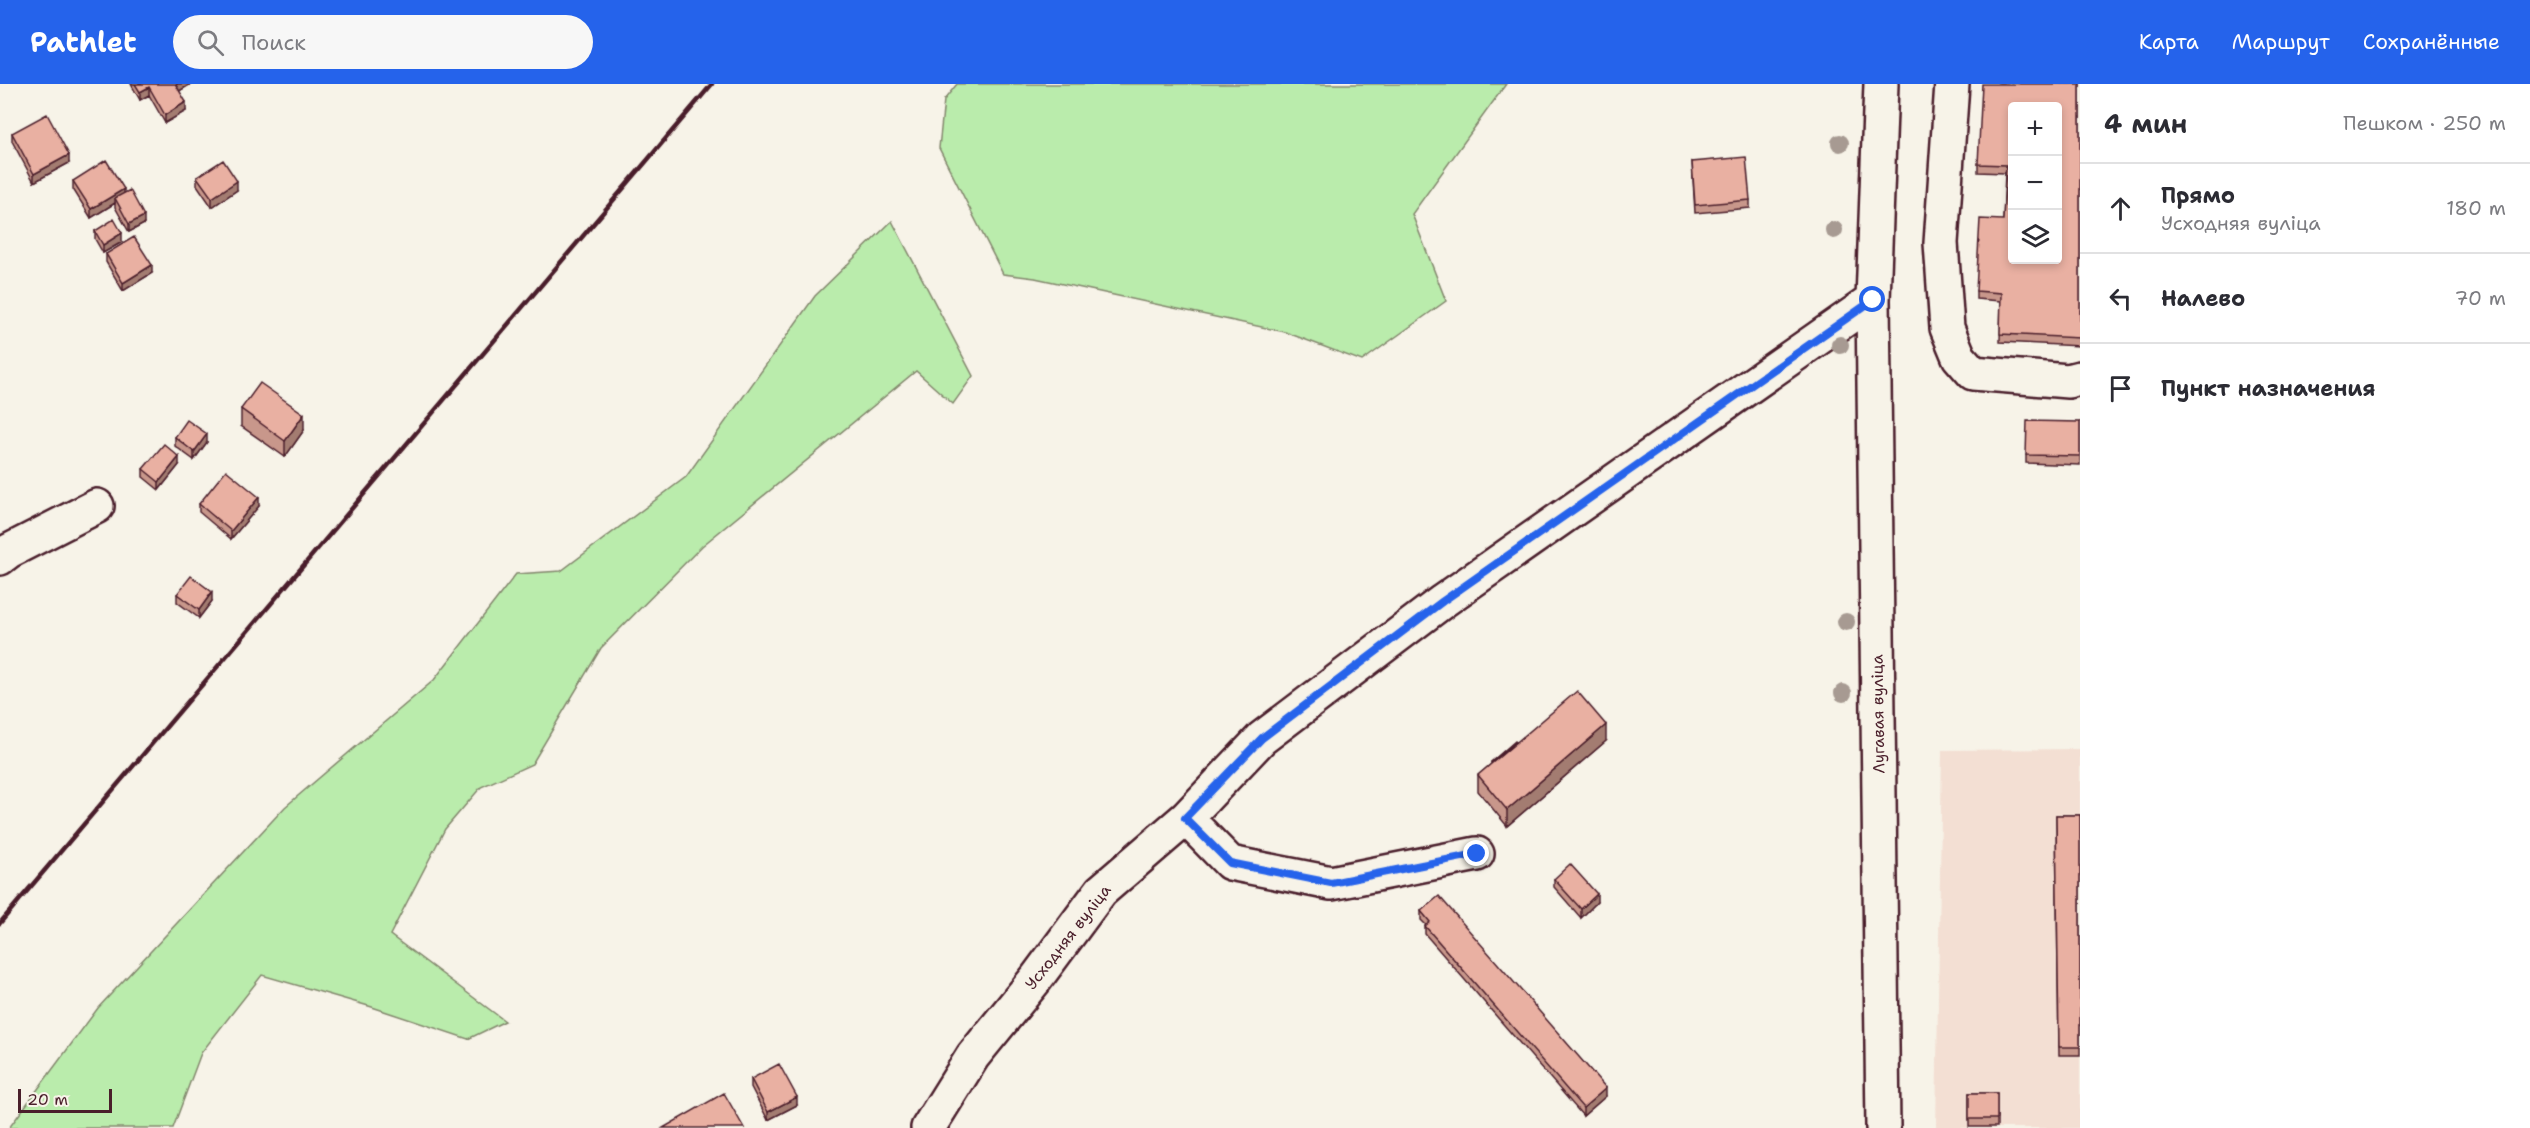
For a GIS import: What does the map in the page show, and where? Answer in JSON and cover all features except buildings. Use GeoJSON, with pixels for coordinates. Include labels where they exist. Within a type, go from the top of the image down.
{"type":"FeatureCollection","features":[{"type":"Feature","properties":{"kind":"street","name":"Лугавая вуліца"},"geometry":{"type":"LineString","coordinates":[[1881,84],[1873,300],[1883,1128]]}},
{"type":"Feature","properties":{"kind":"street"},"geometry":{"type":"LineString","coordinates":[[1952,84],[1941,243],[1947,328],[1959,357],[1973,373],[2068,381],[2080,378]]}},
{"type":"Feature","properties":{"kind":"street","name":"Усходняя вуліца"},"geometry":{"type":"LineString","coordinates":[[928,1128],[973,1056],[1035,980],[1101,891],[1185,818],[1262,738],[1443,601],[1873,300]]}},
{"type":"Feature","properties":{"kind":"street"},"geometry":{"type":"LineString","coordinates":[[0,558],[9,551],[97,506]]}},
{"type":"Feature","properties":{"kind":"street"},"geometry":{"type":"LineString","coordinates":[[1185,818],[1230,863],[1331,883],[1477,854]]}},
{"type":"Feature","properties":{"kind":"shaded area"},"geometry":{"type":"Polygon","coordinates":[[[2080,749],[2080,1128],[1936,1128],[1942,750],[2080,749]]]}},
{"type":"Feature","properties":{"kind":"green space"},"geometry":{"type":"Polygon","coordinates":[[[957,84],[1506,84],[1412,214],[1446,301],[1362,361],[1285,332],[1035,278],[1003,274],[939,148],[944,100],[957,84]]]}},
{"type":"Feature","properties":{"kind":"green space"},"geometry":{"type":"Polygon","coordinates":[[[892,221],[973,376],[953,404],[916,371],[702,546],[601,648],[532,764],[481,787],[445,829],[390,935],[505,1021],[468,1039],[372,1007],[262,975],[201,1053],[173,1128],[9,1128],[98,1008],[285,807],[434,680],[516,574],[561,571],[686,477],[815,296],[892,221]]]}},
{"type":"Feature","properties":{"kind":"railway"},"geometry":{"type":"LineString","coordinates":[[0,923],[712,84]]}},
{"type":"Feature","properties":{"kind":"route"},"geometry":{"type":"LineString","coordinates":[[1477,854],[1331,883],[1230,863],[1185,818],[1262,738],[1443,601],[1873,300]]}}]}
